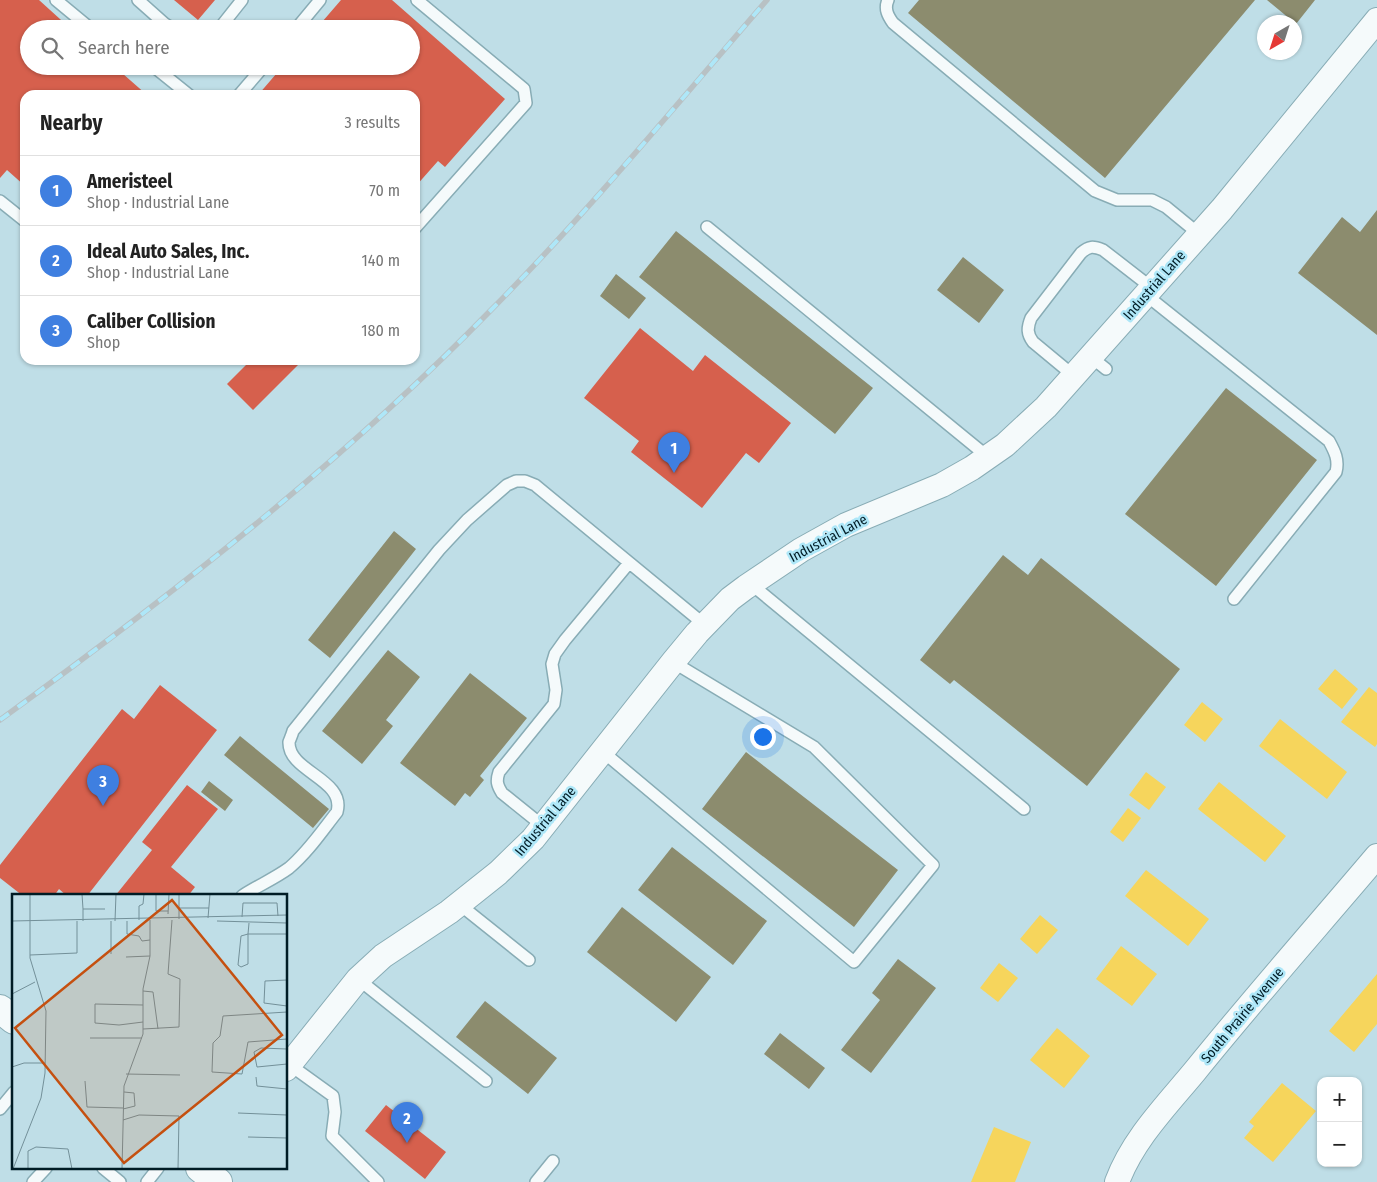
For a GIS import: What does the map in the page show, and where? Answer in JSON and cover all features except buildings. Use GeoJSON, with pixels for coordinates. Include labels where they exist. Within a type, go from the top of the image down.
{"type":"FeatureCollection","features":[{"type":"Feature","properties":{"kind":"main road"},"geometry":{"type":"LineString","coordinates":[[0,1009],[12,1018]]}},
{"type":"Feature","properties":{"kind":"street","name":"Industrial Lane"},"geometry":{"type":"LineString","coordinates":[[288,1067],[358,979],[382,956],[459,904],[498,873],[533,839],[673,662],[730,599],[802,550],[846,525],[942,484],[972,468],[1005,445],[1046,407],[1074,376],[1099,363],[1149,292],[1222,209],[1377,20]]}},
{"type":"Feature","properties":{"kind":"street","name":"South Prairie Avenue"},"geometry":{"type":"LineString","coordinates":[[1117,1182],[1123,1167],[1140,1139],[1241,1014],[1374,867]]}},
{"type":"Feature","properties":{"kind":"lane"},"geometry":{"type":"LineString","coordinates":[[56,0],[80,20]]}},
{"type":"Feature","properties":{"kind":"lane"},"geometry":{"type":"LineString","coordinates":[[138,0],[160,20]]}},
{"type":"Feature","properties":{"kind":"lane"},"geometry":{"type":"LineString","coordinates":[[226,20],[242,0]]}},
{"type":"Feature","properties":{"kind":"lane"},"geometry":{"type":"LineString","coordinates":[[303,20],[320,0]]}},
{"type":"Feature","properties":{"kind":"lane"},"geometry":{"type":"LineString","coordinates":[[417,0],[524,89],[526,103],[420,222]]}},
{"type":"Feature","properties":{"kind":"lane"},"geometry":{"type":"LineString","coordinates":[[888,0],[887,14],[893,23],[1095,191],[1117,200],[1152,200],[1166,207],[1199,234]]}},
{"type":"Feature","properties":{"kind":"lane"},"geometry":{"type":"LineString","coordinates":[[164,75],[183,90]]}},
{"type":"Feature","properties":{"kind":"lane"},"geometry":{"type":"LineString","coordinates":[[243,90],[256,75]]}},
{"type":"Feature","properties":{"kind":"lane"},"geometry":{"type":"LineString","coordinates":[[0,200],[20,217]]}},
{"type":"Feature","properties":{"kind":"lane"},"geometry":{"type":"LineString","coordinates":[[707,228],[988,457]]}},
{"type":"Feature","properties":{"kind":"lane"},"geometry":{"type":"LineString","coordinates":[[1074,376],[1033,342],[1029,336],[1028,328],[1031,318],[1081,253],[1087,248],[1094,247],[1102,250],[1149,292],[1329,441],[1335,452],[1338,464],[1336,472],[1234,599]]}},
{"type":"Feature","properties":{"kind":"lane"},"geometry":{"type":"LineString","coordinates":[[246,894],[288,868],[303,855],[337,812],[339,804],[334,792],[297,760],[291,752],[289,742],[293,732],[439,550],[476,511],[507,485],[516,481],[525,481],[535,485],[705,625]]}},
{"type":"Feature","properties":{"kind":"lane"},"geometry":{"type":"LineString","coordinates":[[543,826],[502,793],[496,780],[500,772],[554,704],[556,690],[552,664],[555,654],[629,563]]}},
{"type":"Feature","properties":{"kind":"lane"},"geometry":{"type":"LineString","coordinates":[[751,584],[1024,810]]}},
{"type":"Feature","properties":{"kind":"lane"},"geometry":{"type":"LineString","coordinates":[[602,751],[854,962],[933,865],[814,747],[673,662]]}},
{"type":"Feature","properties":{"kind":"lane"},"geometry":{"type":"LineString","coordinates":[[459,904],[529,960]]}},
{"type":"Feature","properties":{"kind":"lane"},"geometry":{"type":"LineString","coordinates":[[358,979],[486,1082]]}},
{"type":"Feature","properties":{"kind":"lane"},"geometry":{"type":"LineString","coordinates":[[288,1067],[333,1096],[336,1112],[332,1136],[378,1182]]}},
{"type":"Feature","properties":{"kind":"lane"},"geometry":{"type":"LineString","coordinates":[[0,1109],[12,1094]]}},
{"type":"Feature","properties":{"kind":"lane"},"geometry":{"type":"LineString","coordinates":[[536,1182],[553,1161]]}},
{"type":"Feature","properties":{"kind":"lane"},"geometry":{"type":"LineString","coordinates":[[33,1182],[44,1170]]}},
{"type":"Feature","properties":{"kind":"lane"},"geometry":{"type":"LineString","coordinates":[[105,1170],[120,1182]]}},
{"type":"Feature","properties":{"kind":"lane"},"geometry":{"type":"LineString","coordinates":[[146,1182],[156,1170]]}},
{"type":"Feature","properties":{"kind":"railway"},"geometry":{"type":"LineString","coordinates":[[0,720],[129,624],[255,525],[435,366],[563,234],[767,0]]}},
{"type":"Feature","properties":{"kind":"place","name":"Ameristeel"},"geometry":{"type":"Point","coordinates":[674,473]}},
{"type":"Feature","properties":{"kind":"place","name":"Caliber Collision"},"geometry":{"type":"Point","coordinates":[103,806]}},
{"type":"Feature","properties":{"kind":"place","name":"Ideal Auto Sales, Inc."},"geometry":{"type":"Point","coordinates":[407,1143]}}]}
